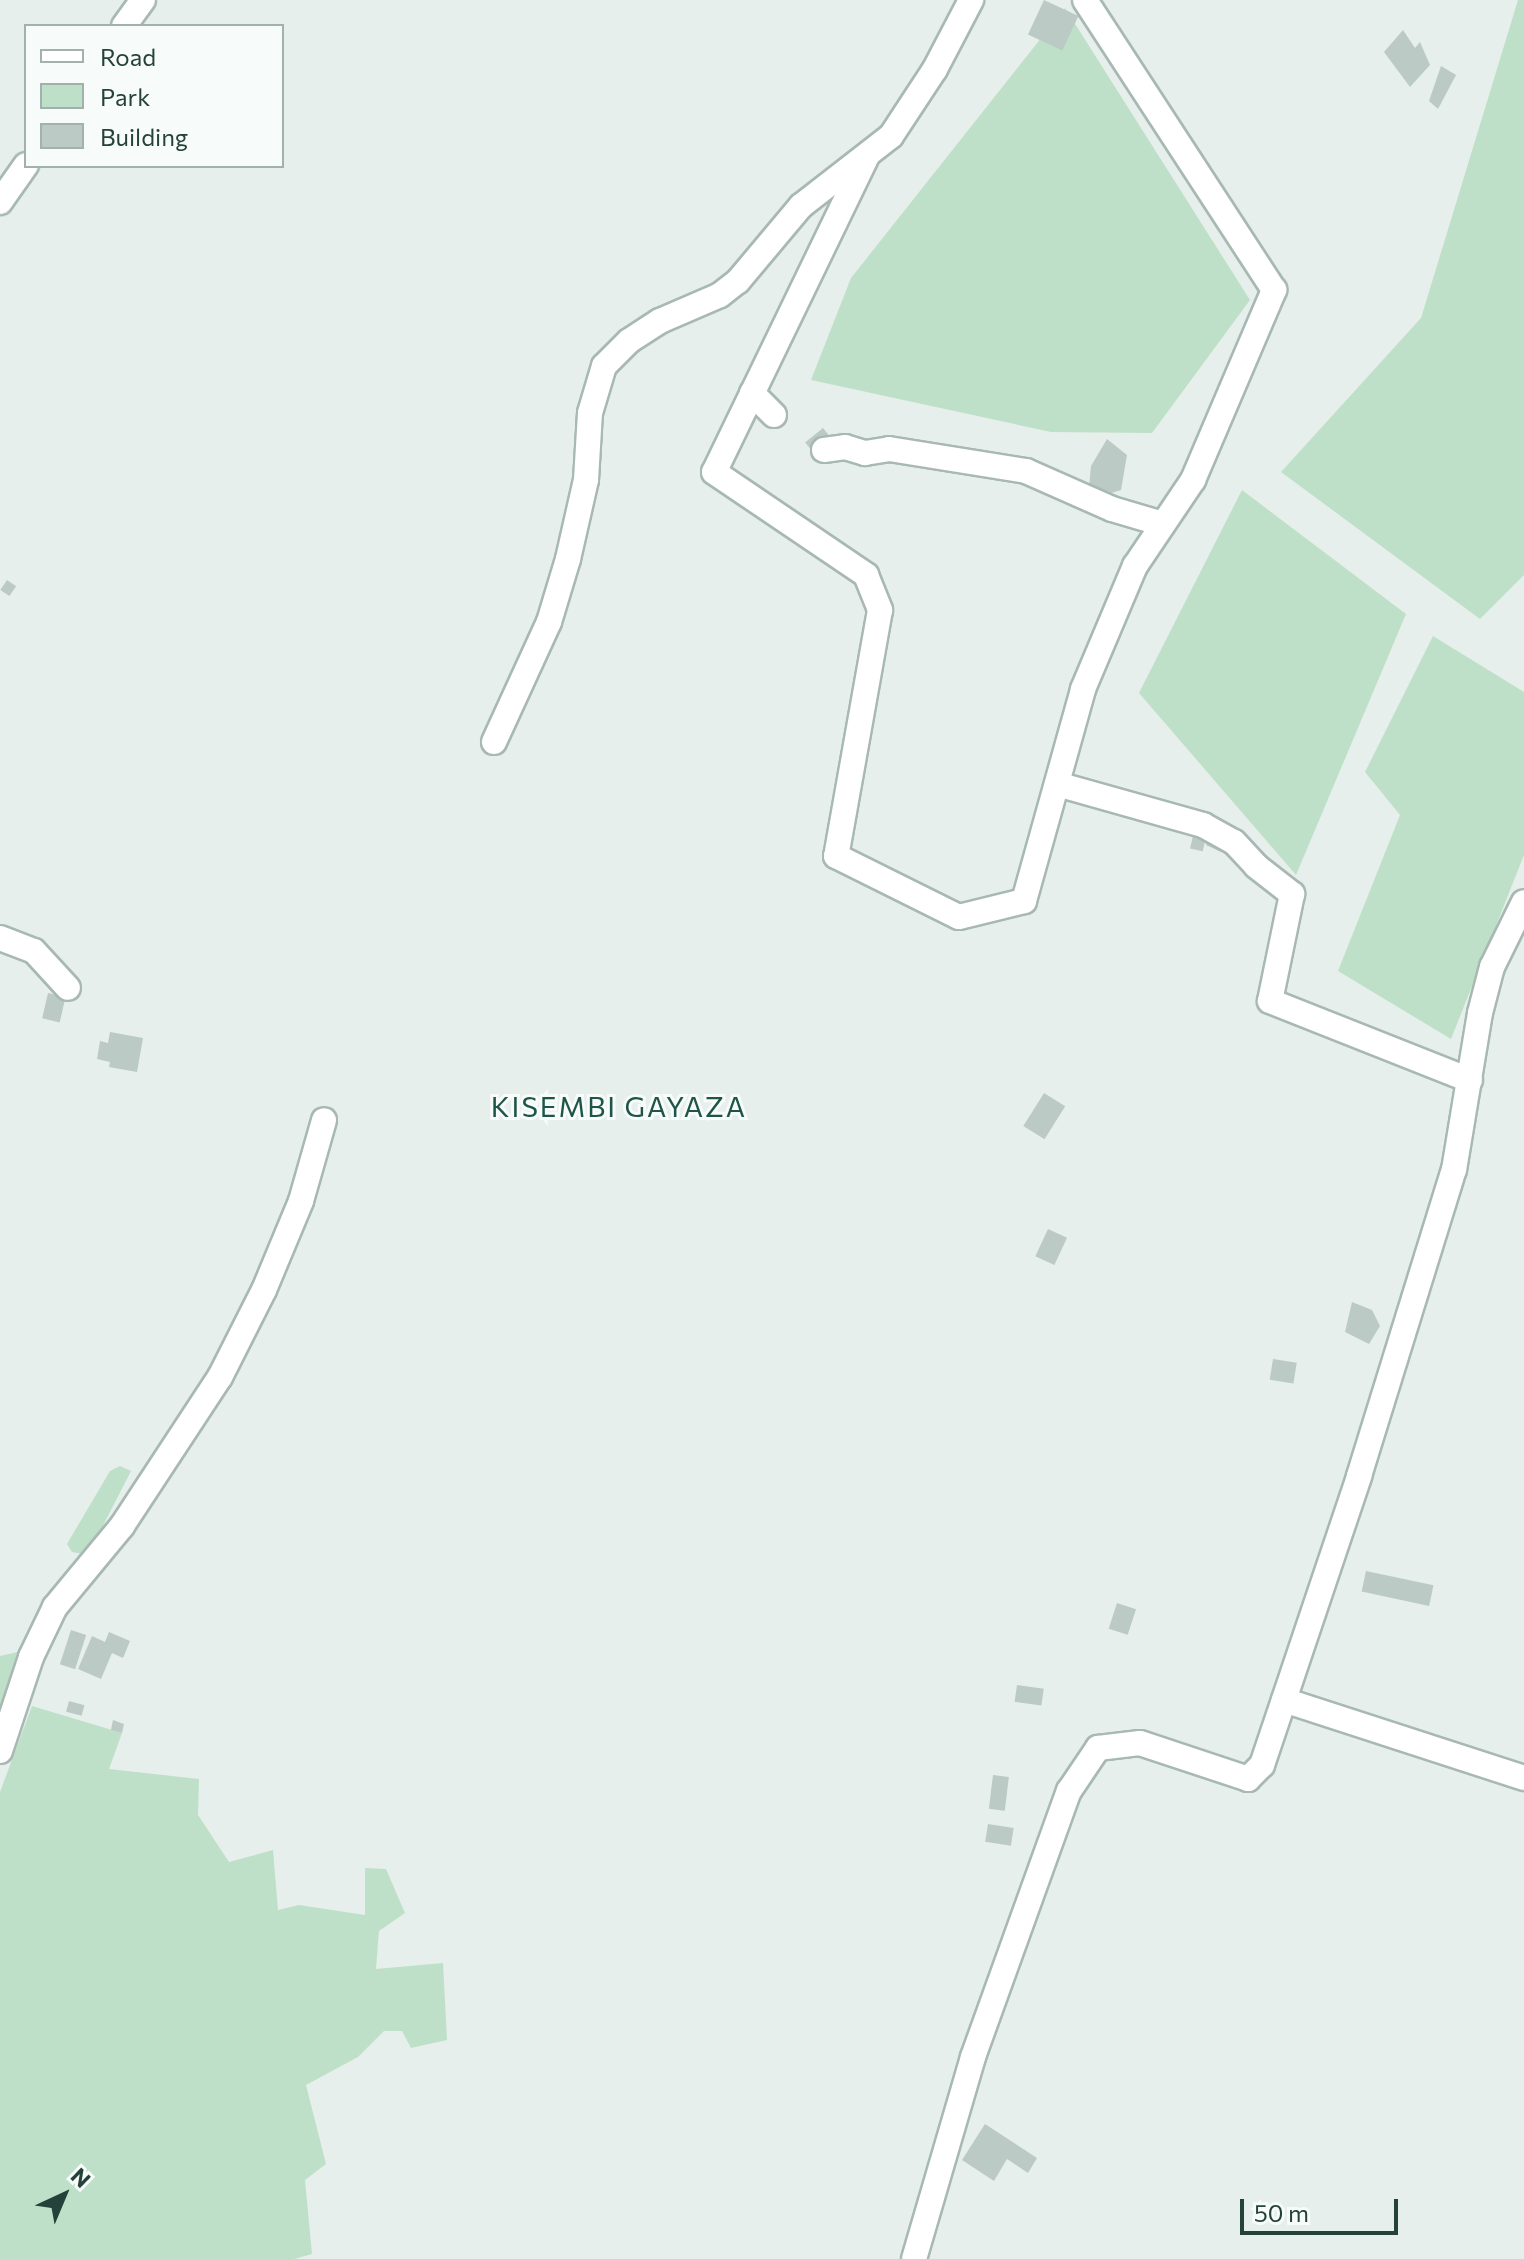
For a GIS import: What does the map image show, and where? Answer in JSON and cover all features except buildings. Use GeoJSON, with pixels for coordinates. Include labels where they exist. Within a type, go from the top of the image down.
{"type":"FeatureCollection","features":[{"type":"Feature","properties":{"kind":"street"},"geometry":{"type":"LineString","coordinates":[[125,24],[143,0]]}},
{"type":"Feature","properties":{"kind":"street"},"geometry":{"type":"LineString","coordinates":[[494,742],[549,622],[568,559],[586,480],[590,413],[604,366],[629,341],[660,321],[720,295],[738,281],[801,206],[829,181],[867,156],[904,119],[935,69],[971,0]]}},
{"type":"Feature","properties":{"kind":"street"},"geometry":{"type":"LineString","coordinates":[[867,156],[714,472],[866,575],[880,610],[836,856],[959,917],[1024,901],[1083,689],[1135,566],[1193,480],[1274,290],[1085,0]]}},
{"type":"Feature","properties":{"kind":"street"},"geometry":{"type":"LineString","coordinates":[[0,202],[24,168]]}},
{"type":"Feature","properties":{"kind":"street"},"geometry":{"type":"LineString","coordinates":[[752,393],[774,415]]}},
{"type":"Feature","properties":{"kind":"street"},"geometry":{"type":"LineString","coordinates":[[824,450],[845,447],[865,453],[889,449],[1026,471],[1112,509],[1163,524]]}},
{"type":"Feature","properties":{"kind":"street"},"geometry":{"type":"LineString","coordinates":[[1057,784],[1203,825],[1234,842],[1256,866],[1292,894],[1270,1001],[1470,1080]]}},
{"type":"Feature","properties":{"kind":"street"},"geometry":{"type":"LineString","coordinates":[[914,2259],[973,2057],[1069,1791],[1098,1748],[1140,1743],[1248,1779],[1262,1765],[1454,1170],[1492,967],[1524,902]]}},
{"type":"Feature","properties":{"kind":"street"},"geometry":{"type":"LineString","coordinates":[[0,938],[34,951],[68,988]]}},
{"type":"Feature","properties":{"kind":"street"},"geometry":{"type":"LineString","coordinates":[[0,1751],[31,1657],[55,1607],[122,1526],[220,1377],[264,1290],[295,1213],[324,1120]]}},
{"type":"Feature","properties":{"kind":"street"},"geometry":{"type":"LineString","coordinates":[[1284,1700],[1524,1778]]}},
{"type":"Feature","properties":{"kind":"green space"},"geometry":{"type":"Polygon","coordinates":[[[1518,0],[1524,0],[1524,575],[1480,619],[1281,472],[1421,318],[1518,0]]]}},
{"type":"Feature","properties":{"kind":"green space"},"geometry":{"type":"Polygon","coordinates":[[[1065,8],[1250,300],[1152,433],[1051,432],[811,380],[851,278],[1065,8]]]}},
{"type":"Feature","properties":{"kind":"green space"},"geometry":{"type":"Polygon","coordinates":[[[1242,490],[1406,614],[1296,875],[1139,693],[1242,490]]]}},
{"type":"Feature","properties":{"kind":"green space"},"geometry":{"type":"Polygon","coordinates":[[[1433,636],[1524,692],[1524,855],[1451,1039],[1338,971],[1400,815],[1365,772],[1433,636]]]}},
{"type":"Feature","properties":{"kind":"green space"},"geometry":{"type":"Polygon","coordinates":[[[120,1466],[131,1471],[88,1555],[72,1552],[67,1544],[110,1471],[120,1466]]]}},
{"type":"Feature","properties":{"kind":"green space"},"geometry":{"type":"Polygon","coordinates":[[[26,1650],[0,1726],[0,1656],[26,1650]]]}},
{"type":"Feature","properties":{"kind":"green space"},"geometry":{"type":"Polygon","coordinates":[[[32,1706],[122,1733],[109,1769],[199,1779],[198,1815],[229,1862],[273,1850],[278,1910],[299,1905],[365,1915],[365,1868],[386,1869],[405,1913],[379,1931],[376,1969],[443,1963],[447,2040],[411,2048],[402,2031],[384,2031],[358,2057],[306,2085],[326,2164],[305,2180],[312,2254],[294,2259],[0,2259],[0,1792],[32,1706]]]}},
{"type":"Feature","properties":{"kind":"district","name":"KISEMBI GAYAZA"},"geometry":{"type":"Point","coordinates":[619,1106]}}]}
